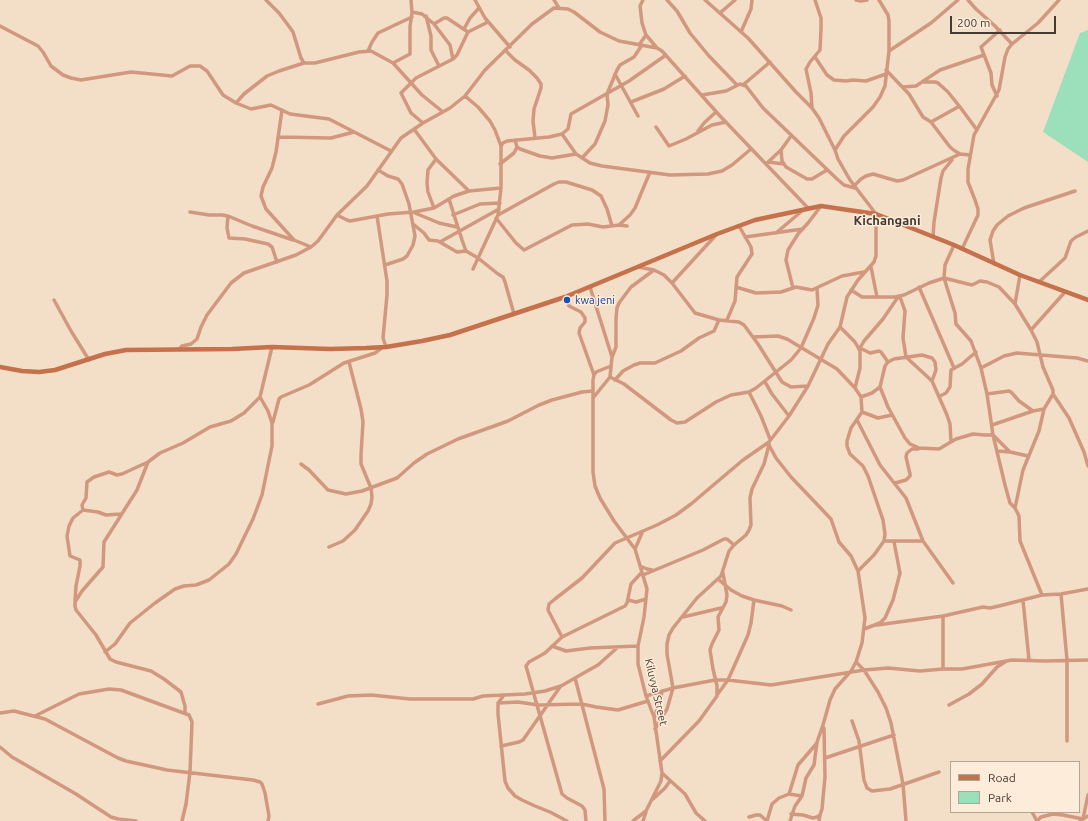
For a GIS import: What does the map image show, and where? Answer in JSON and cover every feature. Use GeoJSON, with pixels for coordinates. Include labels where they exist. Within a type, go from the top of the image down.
{"type":"FeatureCollection","features":[{"type":"Feature","properties":{"kind":"street"},"geometry":{"type":"LineString","coordinates":[[266,0],[288,25],[296,40],[304,63]]}},
{"type":"Feature","properties":{"kind":"street"},"geometry":{"type":"LineString","coordinates":[[393,63],[410,54],[412,18],[411,0]]}},
{"type":"Feature","properties":{"kind":"street"},"geometry":{"type":"LineString","coordinates":[[475,0],[488,22],[510,47]]}},
{"type":"Feature","properties":{"kind":"street"},"geometry":{"type":"LineString","coordinates":[[643,0],[640,6],[642,23],[646,35],[657,48],[666,55],[716,112],[751,149],[767,163],[806,209]]}},
{"type":"Feature","properties":{"kind":"street"},"geometry":{"type":"LineString","coordinates":[[667,0],[677,11],[690,33],[709,56],[737,85]]}},
{"type":"Feature","properties":{"kind":"street"},"geometry":{"type":"LineString","coordinates":[[720,13],[735,0]]}},
{"type":"Feature","properties":{"kind":"street"},"geometry":{"type":"LineString","coordinates":[[741,32],[752,0]]}},
{"type":"Feature","properties":{"kind":"street"},"geometry":{"type":"LineString","coordinates":[[812,108],[812,93],[806,69],[820,50],[821,22],[814,0]]}},
{"type":"Feature","properties":{"kind":"street"},"geometry":{"type":"LineString","coordinates":[[856,0],[866,0]]}},
{"type":"Feature","properties":{"kind":"street"},"geometry":{"type":"LineString","coordinates":[[835,150],[844,136],[864,118],[877,102],[885,86],[889,51],[888,15],[879,0]]}},
{"type":"Feature","properties":{"kind":"street"},"geometry":{"type":"LineString","coordinates":[[889,51],[931,23],[958,0]]}},
{"type":"Feature","properties":{"kind":"street"},"geometry":{"type":"LineString","coordinates":[[968,0],[1000,30],[1012,44]]}},
{"type":"Feature","properties":{"kind":"street"},"geometry":{"type":"LineString","coordinates":[[962,249],[978,214],[978,209],[968,182],[971,144],[977,130],[997,96],[1001,86],[1005,57],[1012,44],[1038,23],[1058,0]]}},
{"type":"Feature","properties":{"kind":"street"},"geometry":{"type":"LineString","coordinates":[[555,1],[559,8]]}},
{"type":"Feature","properties":{"kind":"street"},"geometry":{"type":"LineString","coordinates":[[562,637],[548,613],[549,604],[586,574],[610,547],[676,515],[692,504],[743,460],[769,442],[790,416],[808,386],[828,344],[840,328],[844,306],[851,290],[864,272],[870,267],[876,256],[876,214],[855,187],[838,159],[819,118],[812,108],[770,62],[741,32],[707,1]]}},
{"type":"Feature","properties":{"kind":"street"},"geometry":{"type":"LineString","coordinates":[[464,29],[470,18],[479,8]]}},
{"type":"Feature","properties":{"kind":"street"},"geometry":{"type":"LineString","coordinates":[[180,349],[182,346],[191,344],[197,340],[207,315],[231,283],[244,273],[296,255],[311,247],[318,241],[337,215],[367,186],[401,138],[443,112],[465,96],[485,70],[532,24],[550,10],[559,8],[568,9],[611,38],[619,41],[657,48]]}},
{"type":"Feature","properties":{"kind":"street"},"geometry":{"type":"LineString","coordinates":[[412,12],[426,16],[434,24],[450,45],[453,58]]}},
{"type":"Feature","properties":{"kind":"street"},"geometry":{"type":"LineString","coordinates":[[426,16],[431,36],[431,50],[439,66]]}},
{"type":"Feature","properties":{"kind":"street"},"geometry":{"type":"LineString","coordinates":[[368,51],[378,33],[412,18]]}},
{"type":"Feature","properties":{"kind":"street"},"geometry":{"type":"LineString","coordinates":[[434,24],[447,18],[468,32]]}},
{"type":"Feature","properties":{"kind":"street"},"geometry":{"type":"LineString","coordinates":[[423,124],[411,113],[401,94],[402,91],[416,78],[453,58],[458,53],[468,32],[488,22]]}},
{"type":"Feature","properties":{"kind":"street"},"geometry":{"type":"LineString","coordinates":[[0,26],[38,46],[51,66],[63,75],[71,78],[81,80],[131,72],[172,76],[190,66],[197,65],[207,71],[223,95],[251,110],[271,104],[290,114],[329,119],[391,151]]}},
{"type":"Feature","properties":{"kind":"street"},"geometry":{"type":"LineString","coordinates":[[997,96],[992,84],[991,73],[981,49],[982,45],[1000,30]]}},
{"type":"Feature","properties":{"kind":"street"},"geometry":{"type":"LineString","coordinates":[[582,158],[595,144],[603,127],[608,112],[608,94],[615,74],[620,65],[634,57],[646,35]]}},
{"type":"Feature","properties":{"kind":"street"},"geometry":{"type":"LineString","coordinates":[[236,103],[244,94],[267,76],[279,71],[304,63],[315,63],[368,51],[373,52],[393,63],[410,84],[443,112]]}},
{"type":"Feature","properties":{"kind":"street"},"geometry":{"type":"LineString","coordinates":[[506,51],[515,60],[529,70],[541,84],[534,110],[533,121],[535,138]]}},
{"type":"Feature","properties":{"kind":"street"},"geometry":{"type":"LineString","coordinates":[[501,146],[505,142],[514,140],[562,134],[568,128],[571,114],[622,86],[666,55]]}},
{"type":"Feature","properties":{"kind":"street"},"geometry":{"type":"LineString","coordinates":[[903,87],[916,86],[940,70],[984,55]]}},
{"type":"Feature","properties":{"kind":"street"},"geometry":{"type":"LineString","coordinates":[[815,57],[826,75],[834,80],[866,82],[886,72]]}},
{"type":"Feature","properties":{"kind":"street"},"geometry":{"type":"LineString","coordinates":[[742,85],[770,62]]}},
{"type":"Feature","properties":{"kind":"street"},"geometry":{"type":"LineString","coordinates":[[886,72],[909,94],[923,117],[931,122],[950,148],[960,154],[970,155]]}},
{"type":"Feature","properties":{"kind":"street"},"geometry":{"type":"LineString","coordinates":[[615,74],[638,116]]}},
{"type":"Feature","properties":{"kind":"street"},"geometry":{"type":"LineString","coordinates":[[631,102],[664,89],[685,76]]}},
{"type":"Feature","properties":{"kind":"street"},"geometry":{"type":"LineString","coordinates":[[923,82],[935,82],[948,92],[977,130]]}},
{"type":"Feature","properties":{"kind":"street"},"geometry":{"type":"LineString","coordinates":[[702,95],[726,91],[737,85],[742,85],[748,88],[763,108],[827,170],[844,185],[855,187]]}},
{"type":"Feature","properties":{"kind":"street"},"geometry":{"type":"LineString","coordinates":[[465,96],[478,107],[490,121],[501,146],[501,188],[499,210],[473,269]]}},
{"type":"Feature","properties":{"kind":"street"},"geometry":{"type":"LineString","coordinates":[[931,122],[953,108],[960,107]]}},
{"type":"Feature","properties":{"kind":"street"},"geometry":{"type":"LineString","coordinates":[[282,110],[272,168],[263,187],[261,196],[266,208],[294,240]]}},
{"type":"Feature","properties":{"kind":"street"},"geometry":{"type":"LineString","coordinates":[[697,133],[704,123],[716,112]]}},
{"type":"Feature","properties":{"kind":"street"},"geometry":{"type":"LineString","coordinates":[[656,127],[669,146],[686,140],[712,125],[726,122]]}},
{"type":"Feature","properties":{"kind":"street"},"geometry":{"type":"LineString","coordinates":[[414,129],[436,159],[469,191]]}},
{"type":"Feature","properties":{"kind":"street"},"geometry":{"type":"LineString","coordinates":[[278,137],[332,138],[354,132]]}},
{"type":"Feature","properties":{"kind":"street"},"geometry":{"type":"LineString","coordinates":[[562,134],[576,154],[590,163],[670,175],[708,174],[722,171],[732,165],[751,149]]}},
{"type":"Feature","properties":{"kind":"street"},"geometry":{"type":"LineString","coordinates":[[767,163],[781,150],[792,136]]}},
{"type":"Feature","properties":{"kind":"street"},"geometry":{"type":"LineString","coordinates":[[514,140],[517,147],[530,154],[546,158],[576,154]]}},
{"type":"Feature","properties":{"kind":"street"},"geometry":{"type":"LineString","coordinates":[[500,164],[514,153],[517,147]]}},
{"type":"Feature","properties":{"kind":"street"},"geometry":{"type":"LineString","coordinates":[[781,150],[786,167],[810,179],[817,177],[827,170]]}},
{"type":"Feature","properties":{"kind":"street"},"geometry":{"type":"LineString","coordinates":[[855,187],[861,179],[872,174],[896,181],[903,180],[960,154]]}},
{"type":"Feature","properties":{"kind":"street"},"geometry":{"type":"LineString","coordinates":[[933,237],[941,178],[954,157]]}},
{"type":"Feature","properties":{"kind":"street"},"geometry":{"type":"LineString","coordinates":[[434,208],[428,192],[427,183],[428,170],[436,159]]}},
{"type":"Feature","properties":{"kind":"street"},"geometry":{"type":"LineString","coordinates":[[767,163],[784,164]]}},
{"type":"Feature","properties":{"kind":"street"},"geometry":{"type":"LineString","coordinates":[[378,170],[398,179],[402,184],[412,213],[415,236],[407,256],[385,265]]}},
{"type":"Feature","properties":{"kind":"street"},"geometry":{"type":"LineString","coordinates":[[619,225],[635,208],[650,172]]}},
{"type":"Feature","properties":{"kind":"street"},"geometry":{"type":"LineString","coordinates":[[497,216],[554,184],[566,182],[592,190],[601,196],[612,226]]}},
{"type":"Feature","properties":{"kind":"street"},"geometry":{"type":"LineString","coordinates":[[337,215],[350,221],[388,214],[412,213],[434,208],[448,199],[469,191],[501,188]]}},
{"type":"Feature","properties":{"kind":"street"},"geometry":{"type":"LineString","coordinates":[[994,264],[990,240],[997,225],[1008,216],[1024,208],[1075,191]]}},
{"type":"Feature","properties":{"kind":"street"},"geometry":{"type":"LineString","coordinates":[[448,199],[466,251]]}},
{"type":"Feature","properties":{"kind":"street"},"geometry":{"type":"LineString","coordinates":[[453,215],[480,204],[500,203]]}},
{"type":"Feature","properties":{"kind":"street"},"geometry":{"type":"LineString","coordinates":[[793,288],[786,260],[788,250],[792,242],[821,206]]}},
{"type":"Feature","properties":{"kind":"street"},"geometry":{"type":"LineString","coordinates":[[0,367],[39,372],[55,370],[105,354],[120,351],[272,347],[330,349],[384,347],[422,342],[450,335],[565,297],[717,234],[755,220],[821,206],[876,214],[962,249],[1020,275],[1088,300]]}},
{"type":"Feature","properties":{"kind":"street"},"geometry":{"type":"LineString","coordinates":[[776,233],[806,209]]}},
{"type":"Feature","properties":{"kind":"street"},"geometry":{"type":"LineString","coordinates":[[440,242],[499,210]]}},
{"type":"Feature","properties":{"kind":"street"},"geometry":{"type":"LineString","coordinates":[[190,212],[228,216],[311,247]]}},
{"type":"Feature","properties":{"kind":"street"},"geometry":{"type":"LineString","coordinates":[[412,213],[457,228]]}},
{"type":"Feature","properties":{"kind":"street"},"geometry":{"type":"LineString","coordinates":[[228,216],[227,228],[229,238],[245,239],[268,244],[272,247],[277,262]]}},
{"type":"Feature","properties":{"kind":"street"},"geometry":{"type":"LineString","coordinates":[[377,216],[385,265],[387,295],[384,347]]}},
{"type":"Feature","properties":{"kind":"street"},"geometry":{"type":"LineString","coordinates":[[497,216],[516,243],[524,250],[572,225],[588,224],[603,227],[619,225],[627,226]]}},
{"type":"Feature","properties":{"kind":"street"},"geometry":{"type":"LineString","coordinates":[[413,224],[429,240],[440,242],[457,252],[466,251],[478,258],[503,278],[514,314]]}},
{"type":"Feature","properties":{"kind":"street"},"geometry":{"type":"LineString","coordinates":[[726,320],[735,301],[737,277],[752,254],[751,247],[739,226]]}},
{"type":"Feature","properties":{"kind":"street"},"geometry":{"type":"LineString","coordinates":[[745,237],[803,229]]}},
{"type":"Feature","properties":{"kind":"street"},"geometry":{"type":"LineString","coordinates":[[1039,282],[1065,258],[1071,241],[1088,231]]}},
{"type":"Feature","properties":{"kind":"street"},"geometry":{"type":"LineString","coordinates":[[672,283],[717,234]]}},
{"type":"Feature","properties":{"kind":"street"},"geometry":{"type":"LineString","coordinates":[[954,246],[945,265],[944,278],[955,313],[956,324],[971,341],[981,368],[987,394],[993,435],[1009,500],[1019,516],[1020,541],[1042,595]]}},
{"type":"Feature","properties":{"kind":"street"},"geometry":{"type":"LineString","coordinates":[[638,267],[654,270],[664,275],[695,313],[719,320],[739,322],[753,337],[782,382],[791,387],[808,386]]}},
{"type":"Feature","properties":{"kind":"street"},"geometry":{"type":"LineString","coordinates":[[870,267],[877,298]]}},
{"type":"Feature","properties":{"kind":"street"},"geometry":{"type":"LineString","coordinates":[[592,399],[610,377],[612,357],[616,347],[616,318],[619,303],[631,287],[654,270]]}},
{"type":"Feature","properties":{"kind":"street"},"geometry":{"type":"LineString","coordinates":[[736,287],[756,293],[781,292],[799,287],[812,290],[842,276],[864,272]]}},
{"type":"Feature","properties":{"kind":"street"},"geometry":{"type":"LineString","coordinates":[[1014,304],[1020,275]]}},
{"type":"Feature","properties":{"kind":"street"},"geometry":{"type":"LineString","coordinates":[[851,290],[862,297],[899,297],[919,287],[944,278],[972,285],[980,281],[987,282],[1002,290],[1014,304],[1037,342],[1040,356],[1053,394],[1069,418],[1084,452],[1088,466]]}},
{"type":"Feature","properties":{"kind":"street"},"geometry":{"type":"LineString","coordinates":[[590,287],[612,357]]}},
{"type":"Feature","properties":{"kind":"street"},"geometry":{"type":"LineString","coordinates":[[919,287],[954,368]]}},
{"type":"Feature","properties":{"kind":"street"},"geometry":{"type":"LineString","coordinates":[[610,377],[624,384],[671,420],[681,423],[723,398],[739,393],[749,392],[765,382],[791,360],[801,348],[816,312],[818,305],[816,289]]}},
{"type":"Feature","properties":{"kind":"street"},"geometry":{"type":"LineString","coordinates":[[1031,330],[1065,292]]}},
{"type":"Feature","properties":{"kind":"street"},"geometry":{"type":"LineString","coordinates":[[565,297],[569,306],[581,312],[585,318],[585,322],[580,328],[579,332],[594,375],[601,369],[611,366]]}},
{"type":"Feature","properties":{"kind":"street"},"geometry":{"type":"LineString","coordinates":[[859,348],[899,297]]}},
{"type":"Feature","properties":{"kind":"street"},"geometry":{"type":"LineString","coordinates":[[899,297],[906,311],[903,338],[906,357],[932,381],[940,396],[950,424],[952,442]]}},
{"type":"Feature","properties":{"kind":"street"},"geometry":{"type":"LineString","coordinates":[[54,300],[89,360]]}},
{"type":"Feature","properties":{"kind":"street"},"geometry":{"type":"LineString","coordinates":[[615,380],[624,371],[634,365],[640,363],[658,362],[681,351],[700,338],[714,331],[719,320]]}},
{"type":"Feature","properties":{"kind":"street"},"geometry":{"type":"LineString","coordinates":[[840,328],[851,337],[859,348],[861,355],[855,388]]}},
{"type":"Feature","properties":{"kind":"street"},"geometry":{"type":"LineString","coordinates":[[753,337],[778,336],[787,339],[837,369],[855,388],[860,397],[862,412],[848,435],[848,451],[862,466],[871,483],[886,529],[884,541],[874,555],[858,571]]}},
{"type":"Feature","properties":{"kind":"street"},"geometry":{"type":"LineString","coordinates":[[83,510],[82,504],[86,498],[86,485],[90,479],[109,472],[117,475],[122,474],[148,462],[160,453],[183,443],[210,427],[238,418],[260,397],[272,347]]}},
{"type":"Feature","properties":{"kind":"street"},"geometry":{"type":"LineString","coordinates":[[105,652],[114,644],[130,623],[155,602],[175,589],[184,586],[196,585],[209,580],[229,564],[236,554],[253,519],[265,485],[272,446],[272,423],[279,399],[309,385],[337,366],[375,353],[384,347]]}},
{"type":"Feature","properties":{"kind":"street"},"geometry":{"type":"LineString","coordinates":[[859,348],[870,353],[879,351],[888,362]]}},
{"type":"Feature","properties":{"kind":"street"},"geometry":{"type":"LineString","coordinates":[[940,396],[949,390],[951,384],[950,372],[976,352]]}},
{"type":"Feature","properties":{"kind":"street"},"geometry":{"type":"LineString","coordinates":[[981,368],[1010,354],[1077,358],[1088,361]]}},
{"type":"Feature","properties":{"kind":"street"},"geometry":{"type":"LineString","coordinates":[[918,448],[910,444],[905,438],[892,415],[880,387],[884,369],[888,362],[894,359],[922,355],[932,358],[935,362],[936,370],[932,381]]}},
{"type":"Feature","properties":{"kind":"street"},"geometry":{"type":"LineString","coordinates":[[329,547],[338,544],[349,536],[362,520],[371,504],[371,488],[360,455],[363,422],[361,409],[349,362]]}},
{"type":"Feature","properties":{"kind":"street","name":"Kiluvya Street"},"geometry":{"type":"LineString","coordinates":[[594,375],[592,399],[592,456],[595,486],[607,510],[635,549],[647,589],[638,646],[638,664],[646,696],[654,717],[662,773],[661,781],[646,811],[634,821]]}},
{"type":"Feature","properties":{"kind":"street"},"geometry":{"type":"LineString","coordinates":[[765,382],[772,394],[790,416]]}},
{"type":"Feature","properties":{"kind":"street"},"geometry":{"type":"LineString","coordinates":[[860,397],[872,393],[880,387]]}},
{"type":"Feature","properties":{"kind":"street"},"geometry":{"type":"LineString","coordinates":[[301,464],[309,470],[328,490],[346,494],[362,492],[397,478],[427,454],[458,438],[508,421],[552,400],[582,392],[593,391]]}},
{"type":"Feature","properties":{"kind":"street"},"geometry":{"type":"LineString","coordinates":[[987,394],[1006,391],[1012,392],[1019,401],[1033,411]]}},
{"type":"Feature","properties":{"kind":"street"},"geometry":{"type":"LineString","coordinates":[[749,392],[761,416],[769,442],[791,477],[832,520],[839,542],[851,556],[858,571],[865,618],[864,629],[856,662],[851,671],[835,689],[830,700],[824,725],[817,742],[814,765],[806,778],[802,796],[792,814],[790,821]]}},
{"type":"Feature","properties":{"kind":"street"},"geometry":{"type":"LineString","coordinates":[[1015,508],[1023,470],[1039,431],[1044,410],[1053,394]]}},
{"type":"Feature","properties":{"kind":"street"},"geometry":{"type":"LineString","coordinates":[[260,397],[268,411],[272,423]]}},
{"type":"Feature","properties":{"kind":"street"},"geometry":{"type":"LineString","coordinates":[[992,425],[1033,411],[1044,410]]}},
{"type":"Feature","properties":{"kind":"street"},"geometry":{"type":"LineString","coordinates":[[862,412],[878,418],[892,415]]}},
{"type":"Feature","properties":{"kind":"street"},"geometry":{"type":"LineString","coordinates":[[857,420],[880,465],[895,483],[909,504],[923,541],[953,583]]}},
{"type":"Feature","properties":{"kind":"street"},"geometry":{"type":"LineString","coordinates":[[895,483],[906,480],[910,476],[906,457],[907,453],[912,449],[939,449],[973,434],[993,435],[1010,452]]}},
{"type":"Feature","properties":{"kind":"street"},"geometry":{"type":"LineString","coordinates":[[655,729],[667,709],[674,688],[667,654],[669,635],[701,594],[723,573],[729,551],[746,535],[749,530],[751,525],[750,498],[752,489],[764,464],[769,442]]}},
{"type":"Feature","properties":{"kind":"street"},"geometry":{"type":"LineString","coordinates":[[997,451],[1028,456]]}},
{"type":"Feature","properties":{"kind":"street"},"geometry":{"type":"LineString","coordinates":[[75,602],[82,591],[103,567],[104,542],[137,490],[148,462]]}},
{"type":"Feature","properties":{"kind":"street"},"geometry":{"type":"LineString","coordinates":[[121,514],[106,514],[83,510],[72,518],[67,536],[70,556],[80,560],[76,586],[76,610],[96,634],[105,652],[113,661],[152,671],[177,688],[182,694],[185,713]]}},
{"type":"Feature","properties":{"kind":"street"},"geometry":{"type":"LineString","coordinates":[[635,549],[642,532]]}},
{"type":"Feature","properties":{"kind":"street"},"geometry":{"type":"LineString","coordinates":[[586,821],[585,810],[582,806],[562,794],[538,705],[526,669],[527,664],[545,653],[562,637],[625,606],[628,600],[631,584],[642,574],[703,550],[724,539],[727,539],[734,545]]}},
{"type":"Feature","properties":{"kind":"street"},"geometry":{"type":"LineString","coordinates":[[884,541],[923,541]]}},
{"type":"Feature","properties":{"kind":"street"},"geometry":{"type":"LineString","coordinates":[[877,625],[885,618],[889,610],[900,573],[894,542]]}},
{"type":"Feature","properties":{"kind":"street"},"geometry":{"type":"LineString","coordinates":[[640,566],[654,570]]}},
{"type":"Feature","properties":{"kind":"street"},"geometry":{"type":"LineString","coordinates":[[717,696],[718,691],[710,650],[718,634],[718,617],[721,608],[726,602],[727,595],[723,573]]}},
{"type":"Feature","properties":{"kind":"street"},"geometry":{"type":"LineString","coordinates":[[718,579],[736,593],[754,600],[782,606],[791,610]]}},
{"type":"Feature","properties":{"kind":"street"},"geometry":{"type":"LineString","coordinates":[[864,629],[877,625],[943,616],[983,607],[990,608],[1042,595],[1061,594],[1088,589]]}},
{"type":"Feature","properties":{"kind":"street"},"geometry":{"type":"LineString","coordinates":[[1061,594],[1067,660],[1067,741]]}},
{"type":"Feature","properties":{"kind":"street"},"geometry":{"type":"LineString","coordinates":[[628,600],[636,602],[646,599]]}},
{"type":"Feature","properties":{"kind":"street"},"geometry":{"type":"LineString","coordinates":[[660,761],[699,721],[728,680],[752,623],[754,600]]}},
{"type":"Feature","properties":{"kind":"street"},"geometry":{"type":"LineString","coordinates":[[1023,600],[1029,660]]}},
{"type":"Feature","properties":{"kind":"street"},"geometry":{"type":"LineString","coordinates":[[683,617],[721,608]]}},
{"type":"Feature","properties":{"kind":"street"},"geometry":{"type":"LineString","coordinates":[[943,616],[943,669]]}},
{"type":"Feature","properties":{"kind":"street"},"geometry":{"type":"LineString","coordinates":[[552,646],[566,651],[638,646]]}},
{"type":"Feature","properties":{"kind":"street"},"geometry":{"type":"LineString","coordinates":[[318,704],[342,697],[361,695],[410,698],[471,699],[483,696],[552,689],[561,686],[598,665],[618,647]]}},
{"type":"Feature","properties":{"kind":"street"},"geometry":{"type":"LineString","coordinates":[[646,696],[674,688],[716,680],[771,685],[790,683],[851,671],[888,668],[920,671],[943,669],[962,670],[1016,660],[1088,660]]}},
{"type":"Feature","properties":{"kind":"street"},"geometry":{"type":"LineString","coordinates":[[949,705],[969,694],[982,684],[1006,661]]}},
{"type":"Feature","properties":{"kind":"street"},"geometry":{"type":"LineString","coordinates":[[856,662],[864,670],[886,708],[891,723],[903,784],[906,821]]}},
{"type":"Feature","properties":{"kind":"street"},"geometry":{"type":"LineString","coordinates":[[575,678],[604,789],[605,821]]}},
{"type":"Feature","properties":{"kind":"street"},"geometry":{"type":"LineString","coordinates":[[502,746],[521,742],[561,686]]}},
{"type":"Feature","properties":{"kind":"street"},"geometry":{"type":"LineString","coordinates":[[35,716],[79,694],[109,688],[121,690],[189,715],[192,722],[190,772],[186,804],[182,821]]}},
{"type":"Feature","properties":{"kind":"street"},"geometry":{"type":"LineString","coordinates":[[654,717],[662,692]]}},
{"type":"Feature","properties":{"kind":"street"},"geometry":{"type":"LineString","coordinates":[[504,695],[498,703],[499,731],[505,781],[508,788],[515,796],[567,821]]}},
{"type":"Feature","properties":{"kind":"street"},"geometry":{"type":"LineString","coordinates":[[498,703],[518,702],[538,705],[582,704],[618,710],[648,701]]}},
{"type":"Feature","properties":{"kind":"street"},"geometry":{"type":"LineString","coordinates":[[0,713],[14,711],[51,721],[118,758],[168,770],[260,782],[265,793],[268,821]]}},
{"type":"Feature","properties":{"kind":"street"},"geometry":{"type":"LineString","coordinates":[[852,721],[859,741],[864,780],[867,788],[872,792],[881,791],[939,772]]}},
{"type":"Feature","properties":{"kind":"street"},"geometry":{"type":"LineString","coordinates":[[819,821],[824,782],[824,725]]}},
{"type":"Feature","properties":{"kind":"street"},"geometry":{"type":"LineString","coordinates":[[824,758],[894,735]]}},
{"type":"Feature","properties":{"kind":"street"},"geometry":{"type":"LineString","coordinates":[[789,794],[798,765],[817,742]]}},
{"type":"Feature","properties":{"kind":"street"},"geometry":{"type":"LineString","coordinates":[[0,747],[12,757],[76,794],[111,817],[136,821]]}},
{"type":"Feature","properties":{"kind":"street"},"geometry":{"type":"LineString","coordinates":[[662,773],[685,794],[696,813],[705,821]]}},
{"type":"Feature","properties":{"kind":"street"},"geometry":{"type":"LineString","coordinates":[[652,800],[666,788],[670,781]]}},
{"type":"Feature","properties":{"kind":"street"},"geometry":{"type":"LineString","coordinates":[[749,817],[756,814],[760,815],[767,821],[772,804],[779,798],[789,794],[802,796]]}},
{"type":"Feature","properties":{"kind":"street"},"geometry":{"type":"LineString","coordinates":[[1081,820],[1088,795]]}},
{"type":"Feature","properties":{"kind":"street"},"geometry":{"type":"LineString","coordinates":[[644,821],[646,811]]}},
{"type":"Feature","properties":{"kind":"street"},"geometry":{"type":"LineString","coordinates":[[792,814],[813,818],[820,815]]}},
{"type":"Feature","properties":{"kind":"street"},"geometry":{"type":"LineString","coordinates":[[1037,821],[1042,817],[1053,814],[1081,820],[1088,816]]}},
{"type":"Feature","properties":{"kind":"green space"},"geometry":{"type":"Polygon","coordinates":[[[1088,30],[1088,162],[1043,132],[1080,33],[1088,30]]]}},
{"type":"Feature","properties":{"kind":"place","name":"kwa jeni"},"geometry":{"type":"Point","coordinates":[567,300]}},
{"type":"Feature","properties":{"kind":"district","name":"Kichangani"},"geometry":{"type":"Point","coordinates":[887,221]}}]}
